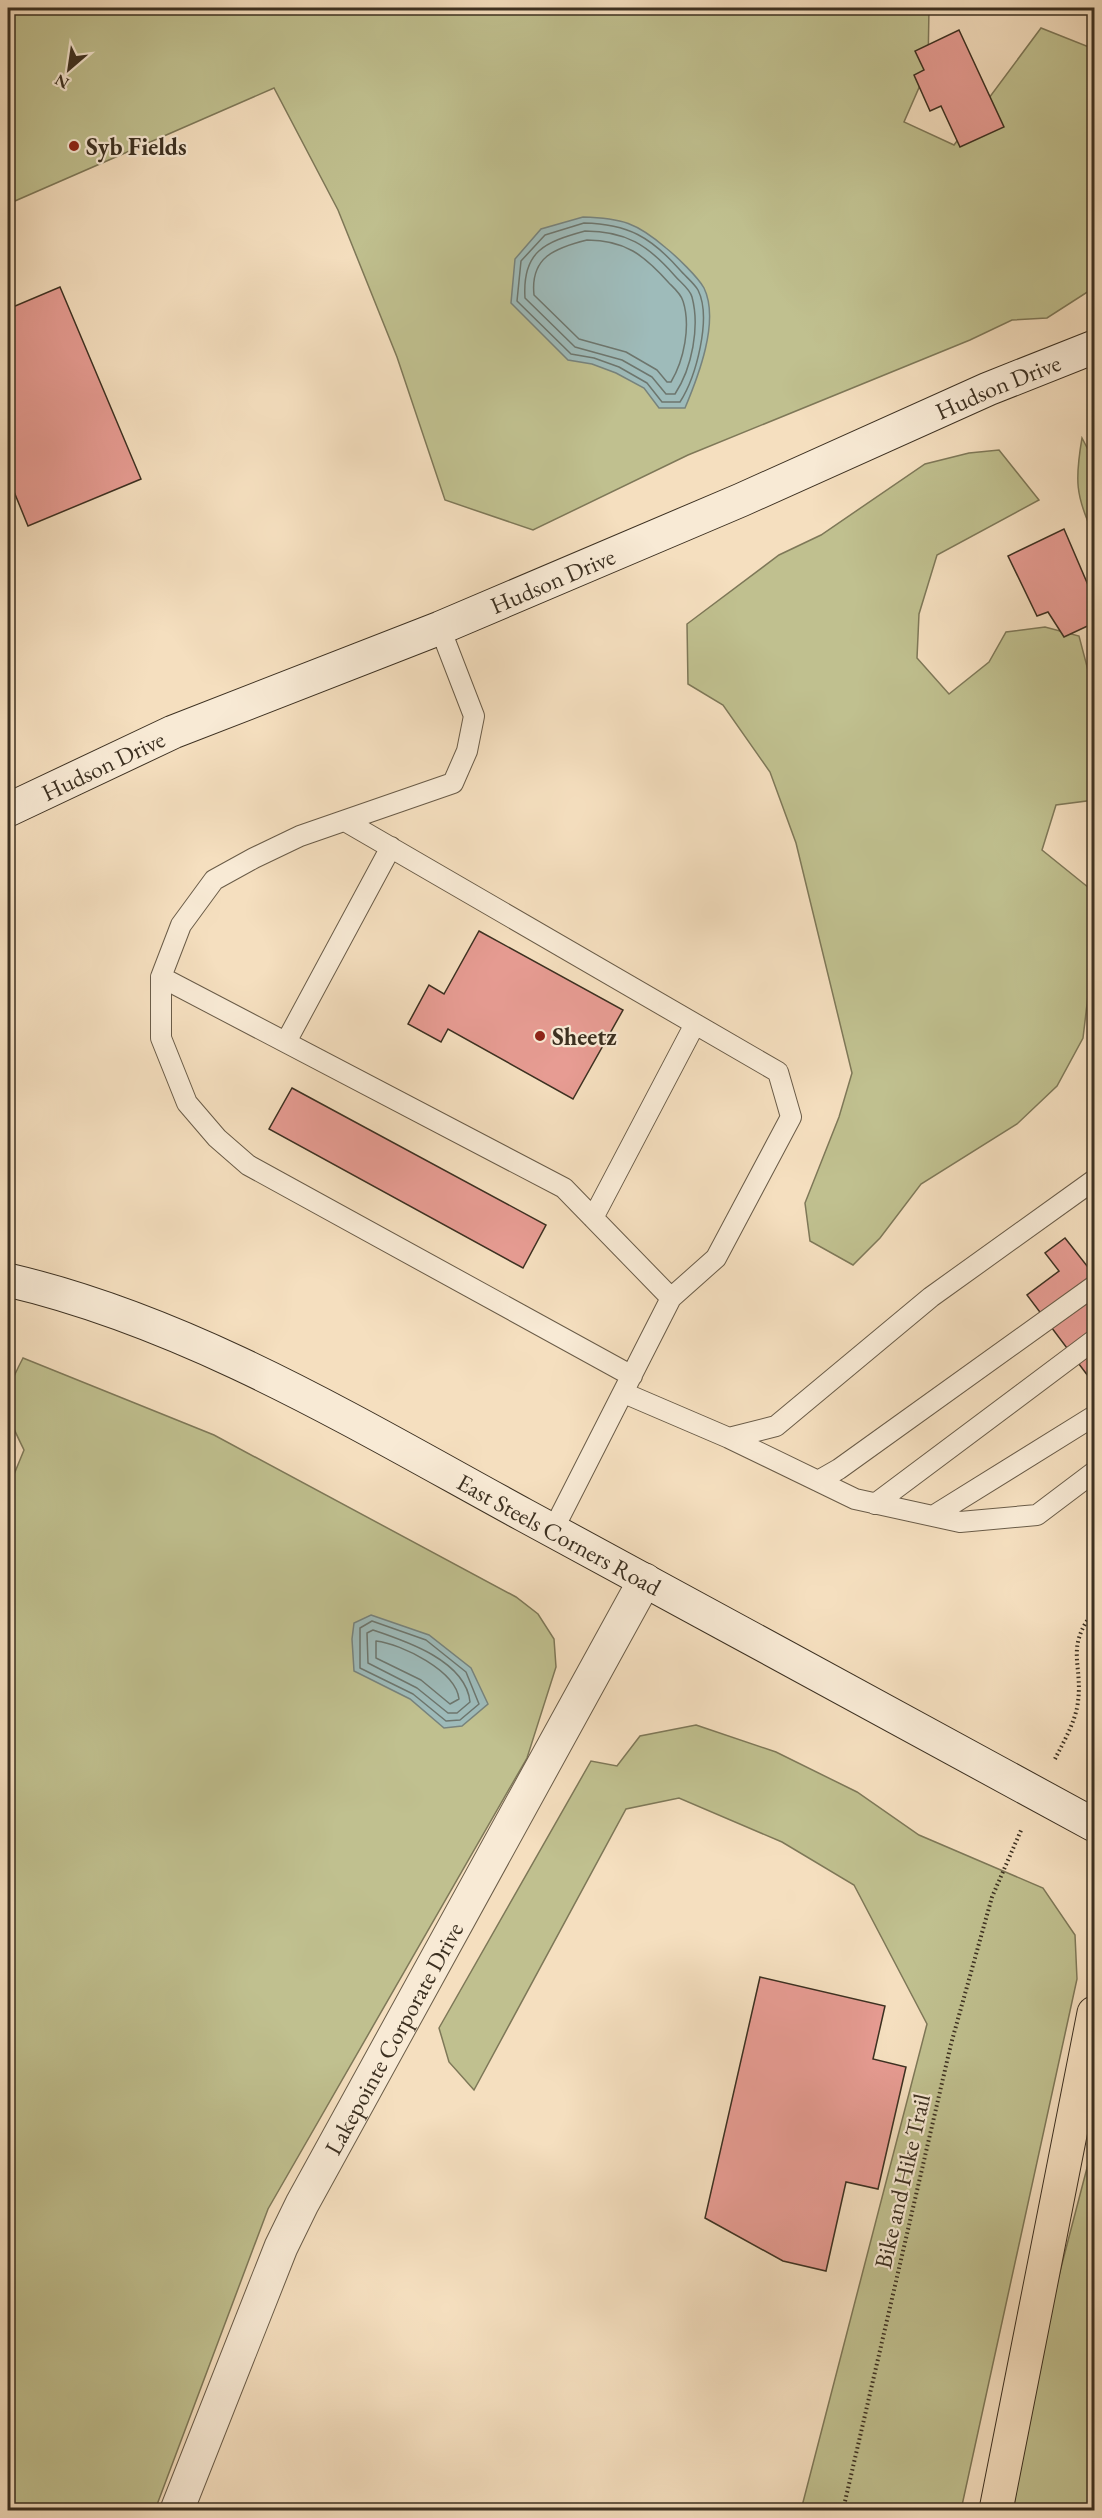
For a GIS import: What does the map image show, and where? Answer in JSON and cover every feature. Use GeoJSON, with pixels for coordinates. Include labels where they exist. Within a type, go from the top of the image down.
{"type":"FeatureCollection","features":[{"type":"Feature","properties":{"kind":"highway"},"geometry":{"type":"LineString","coordinates":[[996,2511],[1095,2013]]}},
{"type":"Feature","properties":{"kind":"street","name":"Hudson Drive"},"geometry":{"type":"LineString","coordinates":[[8,810],[173,732],[440,628],[731,505],[988,389],[1095,347]]}},
{"type":"Feature","properties":{"kind":"street","name":"East Steels Corners Road"},"geometry":{"type":"LineString","coordinates":[[8,1280],[68,1295],[228,1358],[365,1428],[1095,1825]]}},
{"type":"Feature","properties":{"kind":"street","name":"Lakepointe Corporate Drive"},"geometry":{"type":"LineString","coordinates":[[177,2511],[281,2247],[297,2215],[645,1580]]}},
{"type":"Feature","properties":{"kind":"lane"},"geometry":{"type":"LineString","coordinates":[[440,628],[474,716],[467,751],[453,783],[300,836],[214,880],[181,925],[161,977],[161,1038],[187,1103],[217,1138],[248,1165],[628,1385],[729,1438],[855,1499],[960,1522],[1037,1515],[1095,1472]]}},
{"type":"Feature","properties":{"kind":"lane"},"geometry":{"type":"LineString","coordinates":[[345,821],[778,1072],[791,1117],[716,1258],[671,1298],[553,1530]]}},
{"type":"Feature","properties":{"kind":"lane"},"geometry":{"type":"LineString","coordinates":[[286,1042],[391,847]]}},
{"type":"Feature","properties":{"kind":"lane"},"geometry":{"type":"LineString","coordinates":[[161,977],[564,1188],[671,1298]]}},
{"type":"Feature","properties":{"kind":"lane"},"geometry":{"type":"LineString","coordinates":[[593,1218],[695,1024]]}},
{"type":"Feature","properties":{"kind":"lane"},"geometry":{"type":"LineString","coordinates":[[729,1438],[776,1426],[931,1297],[1095,1180]]}},
{"type":"Feature","properties":{"kind":"lane"},"geometry":{"type":"LineString","coordinates":[[818,1481],[839,1470],[1095,1286]]}},
{"type":"Feature","properties":{"kind":"lane"},"geometry":{"type":"LineString","coordinates":[[875,1504],[1095,1340]]}},
{"type":"Feature","properties":{"kind":"lane"},"geometry":{"type":"LineString","coordinates":[[933,1516],[1095,1416]]}},
{"type":"Feature","properties":{"kind":"path"},"geometry":{"type":"LineString","coordinates":[[1069,1731],[1079,1694],[1080,1675],[1076,1642],[1083,1626],[1095,1611]]}},
{"type":"Feature","properties":{"kind":"path","name":"Bike and Hike Trail"},"geometry":{"type":"LineString","coordinates":[[843,2511],[951,2043],[989,1908],[1006,1863]]}},
{"type":"Feature","properties":{"kind":"green space"},"geometry":{"type":"Polygon","coordinates":[[[8,8],[929,8],[928,67],[904,122],[954,145],[1041,28],[1094,49],[1094,268],[1091,273],[1089,291],[1047,318],[1012,320],[970,340],[688,455],[533,530],[445,500],[397,357],[338,210],[274,88],[8,204],[8,8]]]}},
{"type":"Feature","properties":{"kind":"green space"},"geometry":{"type":"Polygon","coordinates":[[[1082,438],[1094,461],[1094,535],[1083,509],[1078,487],[1082,438]]]}},
{"type":"Feature","properties":{"kind":"green space"},"geometry":{"type":"Polygon","coordinates":[[[999,450],[1039,500],[937,555],[919,614],[917,658],[949,694],[989,662],[1006,632],[1045,627],[1079,636],[1094,693],[1094,800],[1056,805],[1042,850],[1094,892],[1094,945],[1083,1038],[1057,1086],[1017,1124],[921,1184],[880,1238],[853,1265],[810,1241],[805,1203],[839,1117],[852,1073],[796,843],[770,772],[723,705],[688,684],[687,624],[779,555],[821,535],[925,464],[969,453],[999,450]]]}},
{"type":"Feature","properties":{"kind":"green space"},"geometry":{"type":"Polygon","coordinates":[[[23,1358],[214,1435],[516,1597],[538,1614],[554,1639],[556,1667],[527,1758],[268,2209],[155,2510],[8,2510],[8,1489],[24,1450],[8,1414],[7,1404],[10,1385],[23,1358]]]}},
{"type":"Feature","properties":{"kind":"green space"},"geometry":{"type":"Polygon","coordinates":[[[696,1725],[776,1752],[857,1792],[919,1835],[1043,1888],[1075,1935],[1077,1979],[961,2510],[801,2510],[927,2024],[854,1885],[782,1842],[679,1798],[626,1809],[474,2090],[449,2062],[439,2028],[591,1761],[617,1766],[640,1736],[696,1725]]]}},
{"type":"Feature","properties":{"kind":"green space"},"geometry":{"type":"Polygon","coordinates":[[[1094,2141],[1094,2510],[1008,2510],[1038,2356],[1094,2141]]]}},
{"type":"Feature","properties":{"kind":"water"},"geometry":{"type":"Polygon","coordinates":[[[583,217],[619,221],[637,227],[681,261],[704,288],[710,316],[708,332],[701,365],[685,408],[659,408],[644,388],[616,373],[592,364],[568,360],[511,303],[515,259],[541,229],[583,217]]]}},
{"type":"Feature","properties":{"kind":"water"},"geometry":{"type":"Polygon","coordinates":[[[371,1615],[429,1635],[471,1668],[488,1704],[462,1726],[444,1728],[410,1699],[354,1671],[352,1639],[354,1623],[371,1615]]]}},
{"type":"Feature","properties":{"kind":"building"},"geometry":{"type":"Polygon","coordinates":[[[959,30],[1004,127],[960,147],[941,106],[930,111],[914,75],[924,70],[915,51],[959,30]]]}},
{"type":"Feature","properties":{"kind":"building"},"geometry":{"type":"Polygon","coordinates":[[[60,287],[141,479],[28,526],[8,477],[8,309],[60,287]]]}},
{"type":"Feature","properties":{"kind":"building"},"geometry":{"type":"Polygon","coordinates":[[[1064,529],[1094,599],[1094,623],[1064,637],[1048,612],[1037,616],[1008,556],[1064,529]]]}},
{"type":"Feature","properties":{"kind":"building"},"geometry":{"type":"Polygon","coordinates":[[[479,931],[623,1010],[573,1099],[448,1029],[441,1042],[408,1024],[429,985],[444,994],[479,931]]]}},
{"type":"Feature","properties":{"kind":"building"},"geometry":{"type":"Polygon","coordinates":[[[292,1088],[546,1225],[523,1268],[269,1129],[292,1088]]]}},
{"type":"Feature","properties":{"kind":"building"},"geometry":{"type":"Polygon","coordinates":[[[1065,1238],[1087,1266],[1094,1260],[1094,1384],[1027,1295],[1059,1271],[1045,1253],[1065,1238]]]}},
{"type":"Feature","properties":{"kind":"building"},"geometry":{"type":"Polygon","coordinates":[[[760,1977],[885,2006],[873,2059],[906,2067],[878,2189],[846,2182],[826,2271],[783,2261],[705,2218],[760,1977]]]}},
{"type":"Feature","properties":{"kind":"place","name":"Syb Fields"},"geometry":{"type":"Point","coordinates":[74,146]}},
{"type":"Feature","properties":{"kind":"place","name":"Sheetz"},"geometry":{"type":"Point","coordinates":[540,1036]}}]}
